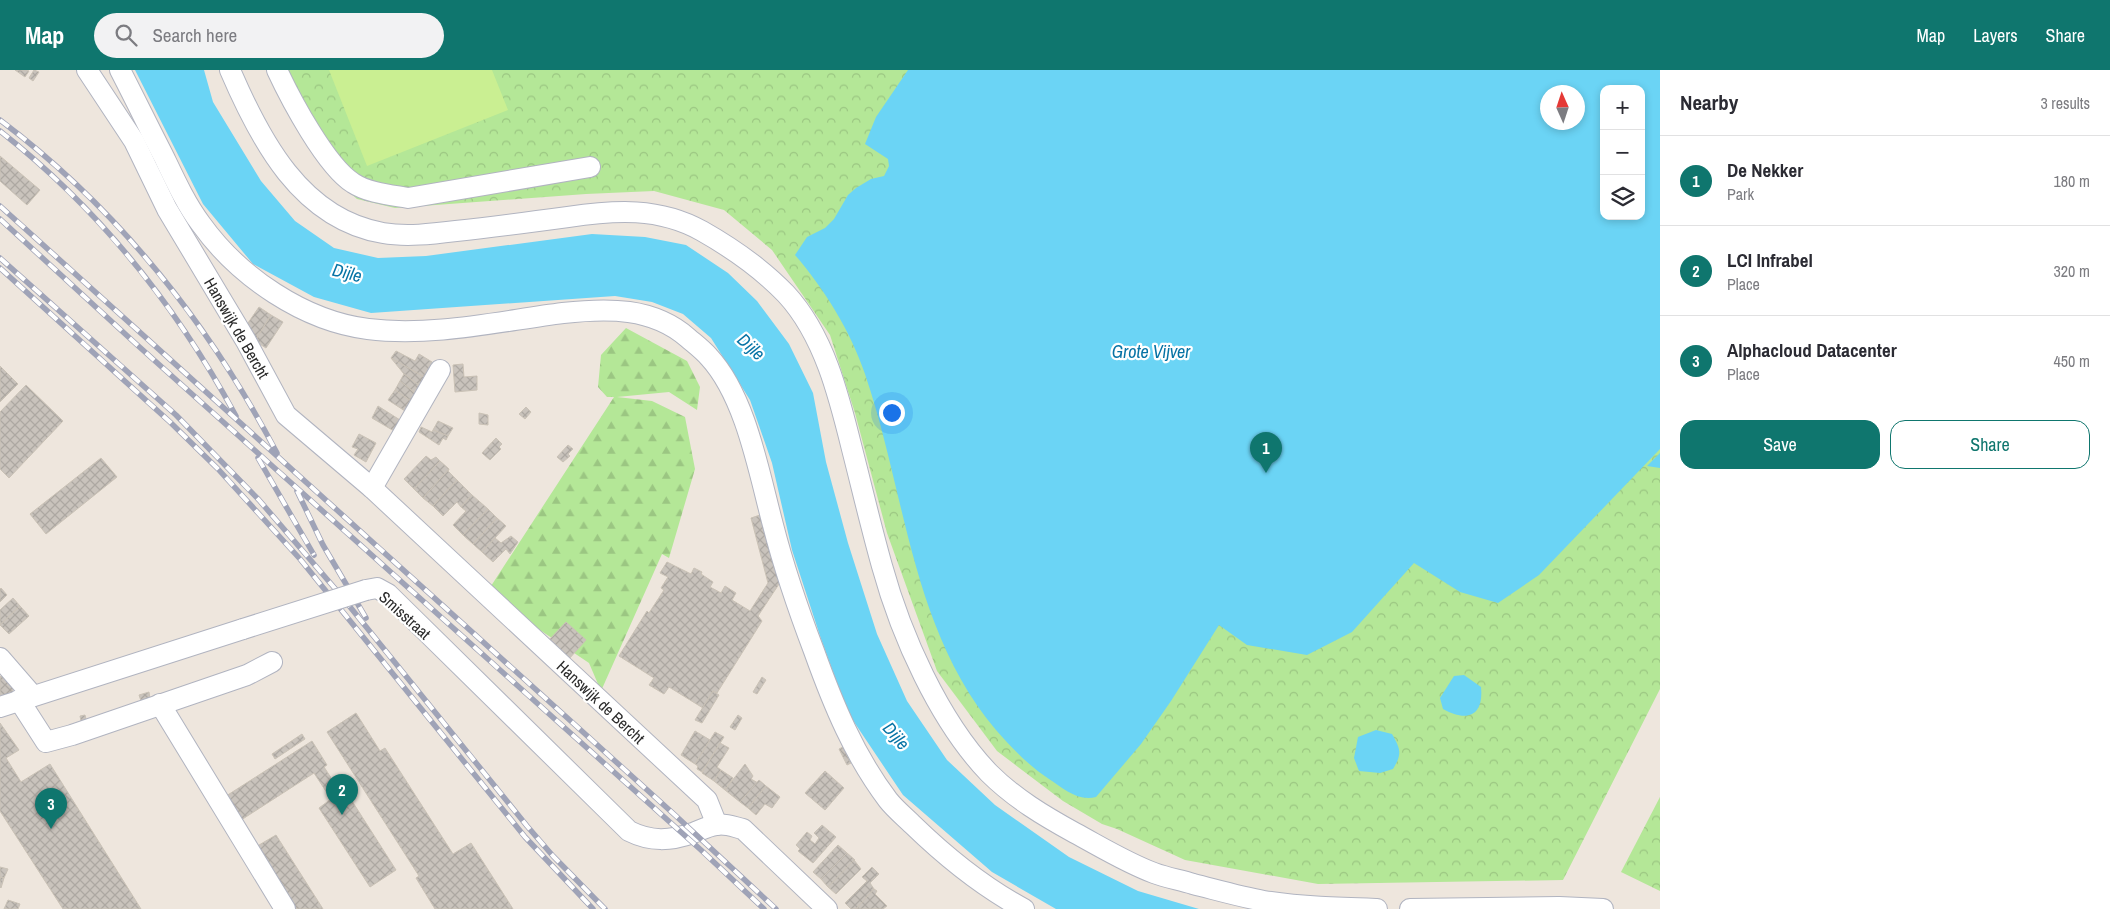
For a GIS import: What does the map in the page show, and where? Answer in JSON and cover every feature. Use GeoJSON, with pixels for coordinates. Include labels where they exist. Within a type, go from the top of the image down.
{"type":"FeatureCollection","features":[{"type":"Feature","properties":{"kind":"street","name":"Hanswijk de Bercht"},"geometry":{"type":"LineString","coordinates":[[87,70],[134,142],[167,209],[246,341],[286,415],[372,488],[707,800],[717,824]]}},
{"type":"Feature","properties":{"kind":"street"},"geometry":{"type":"LineString","coordinates":[[120,70],[183,197],[202,226],[246,272],[270,291],[301,308],[339,324],[370,330],[410,331],[452,328],[600,309],[628,312],[656,318],[684,334],[710,357],[727,382],[750,436],[786,576],[842,722],[863,765],[891,804],[932,843],[970,874],[1024,909]]}},
{"type":"Feature","properties":{"kind":"street"},"geometry":{"type":"LineString","coordinates":[[230,70],[267,147],[318,206],[350,224],[385,234],[426,234],[598,212],[639,212],[673,218],[702,231],[766,275],[788,296],[803,317],[823,355],[838,393],[882,566],[894,607],[915,658],[938,701],[988,772],[1019,799],[1062,826],[1154,873],[1264,901],[1320,907],[1377,909]]}},
{"type":"Feature","properties":{"kind":"street"},"geometry":{"type":"LineString","coordinates":[[277,70],[324,153],[340,172],[354,184],[380,193],[408,198],[590,167]]}},
{"type":"Feature","properties":{"kind":"street"},"geometry":{"type":"LineString","coordinates":[[167,209],[183,197]]}},
{"type":"Feature","properties":{"kind":"street"},"geometry":{"type":"LineString","coordinates":[[372,488],[440,370]]}},
{"type":"Feature","properties":{"kind":"street","name":"Smisstraat"},"geometry":{"type":"LineString","coordinates":[[0,706],[377,588],[388,594],[629,832],[657,840],[675,839],[717,824]]}},
{"type":"Feature","properties":{"kind":"street"},"geometry":{"type":"LineString","coordinates":[[0,658],[26,698],[46,742],[72,735],[247,675],[272,662]]}},
{"type":"Feature","properties":{"kind":"street"},"geometry":{"type":"LineString","coordinates":[[160,704],[284,909]]}},
{"type":"Feature","properties":{"kind":"street"},"geometry":{"type":"LineString","coordinates":[[717,824],[743,829],[827,909]]}},
{"type":"Feature","properties":{"kind":"street"},"geometry":{"type":"LineString","coordinates":[[1410,909],[1559,907],[1603,909]]}},
{"type":"Feature","properties":{"kind":"green space","name":"Grote Vijver"},"geometry":{"type":"Polygon","coordinates":[[[267,70],[1660,70],[1660,689],[1563,880],[1318,884],[1185,860],[1102,824],[1063,801],[997,751],[937,671],[887,533],[855,413],[830,335],[772,250],[724,210],[654,191],[395,208],[357,199],[331,176],[309,148],[267,70]]]}},
{"type":"Feature","properties":{"kind":"green space"},"geometry":{"type":"Polygon","coordinates":[[[329,70],[492,70],[508,110],[367,166],[329,70]]]}},
{"type":"Feature","properties":{"kind":"green space"},"geometry":{"type":"Polygon","coordinates":[[[626,328],[687,361],[700,387],[697,410],[669,392],[617,397],[652,401],[685,417],[695,469],[669,558],[662,554],[601,691],[589,663],[528,622],[491,586],[614,397],[607,397],[598,387],[601,355],[626,328]]]}},
{"type":"Feature","properties":{"kind":"green space"},"geometry":{"type":"Polygon","coordinates":[[[1660,797],[1660,891],[1621,872],[1660,797]]]}},
{"type":"Feature","properties":{"kind":"water","name":"Dijle"},"geometry":{"type":"Polygon","coordinates":[[[135,70],[204,70],[213,102],[261,181],[295,221],[334,248],[378,258],[426,256],[592,234],[645,237],[686,245],[728,273],[757,301],[789,344],[813,393],[826,462],[848,543],[877,634],[907,701],[947,760],[995,805],[1069,857],[1138,891],[1199,909],[1056,909],[992,872],[903,795],[848,713],[792,550],[772,463],[750,400],[711,338],[683,314],[652,302],[615,296],[371,313],[314,297],[253,264],[203,204],[135,70]]]}},
{"type":"Feature","properties":{"kind":"water","name":"Grote Vijver"},"geometry":{"type":"Polygon","coordinates":[[[908,70],[1660,70],[1660,449],[1539,575],[1498,603],[1460,592],[1414,563],[1352,632],[1307,655],[1247,645],[1219,625],[1171,701],[1141,744],[1096,797],[1083,798],[1077,796],[1042,774],[996,730],[968,691],[945,649],[928,605],[914,559],[879,420],[859,358],[836,311],[795,255],[807,237],[825,228],[834,219],[848,195],[871,179],[884,176],[889,166],[888,159],[865,144],[876,117],[908,70]]]}},
{"type":"Feature","properties":{"kind":"water"},"geometry":{"type":"Polygon","coordinates":[[[1660,453],[1660,468],[1647,466],[1660,453]]]}},
{"type":"Feature","properties":{"kind":"water"},"geometry":{"type":"Polygon","coordinates":[[[1464,675],[1481,687],[1480,705],[1476,711],[1466,716],[1443,709],[1440,698],[1454,676],[1464,675]]]}},
{"type":"Feature","properties":{"kind":"water"},"geometry":{"type":"Polygon","coordinates":[[[1376,730],[1392,734],[1399,748],[1398,759],[1393,769],[1380,773],[1359,771],[1354,758],[1358,737],[1376,730]]]}},
{"type":"Feature","properties":{"kind":"building"},"geometry":{"type":"Polygon","coordinates":[[[15,70],[27,70],[29,71],[25,77],[15,70]]]}},
{"type":"Feature","properties":{"kind":"building"},"geometry":{"type":"Polygon","coordinates":[[[34,70],[39,72],[33,81],[29,78],[34,70]]]}},
{"type":"Feature","properties":{"kind":"building"},"geometry":{"type":"Polygon","coordinates":[[[0,156],[40,190],[27,205],[0,181],[0,156]]]}},
{"type":"Feature","properties":{"kind":"building"},"geometry":{"type":"Polygon","coordinates":[[[259,307],[271,315],[255,341],[248,323],[259,307]]]}},
{"type":"Feature","properties":{"kind":"building"},"geometry":{"type":"Polygon","coordinates":[[[271,315],[283,322],[266,348],[255,341],[271,315]]]}},
{"type":"Feature","properties":{"kind":"building"},"geometry":{"type":"Polygon","coordinates":[[[396,351],[415,361],[419,354],[432,362],[424,377],[391,358],[396,351]]]}},
{"type":"Feature","properties":{"kind":"building"},"geometry":{"type":"Polygon","coordinates":[[[391,358],[424,377],[420,386],[404,374],[391,358]]]}},
{"type":"Feature","properties":{"kind":"building"},"geometry":{"type":"Polygon","coordinates":[[[463,364],[464,377],[477,376],[477,390],[455,392],[453,365],[463,364]]]}},
{"type":"Feature","properties":{"kind":"building"},"geometry":{"type":"Polygon","coordinates":[[[0,366],[18,384],[0,402],[0,366]]]}},
{"type":"Feature","properties":{"kind":"building"},"geometry":{"type":"Polygon","coordinates":[[[404,374],[420,386],[415,393],[400,381],[404,374]]]}},
{"type":"Feature","properties":{"kind":"building"},"geometry":{"type":"Polygon","coordinates":[[[400,381],[415,393],[411,401],[395,390],[400,381]]]}},
{"type":"Feature","properties":{"kind":"building"},"geometry":{"type":"Polygon","coordinates":[[[26,385],[63,421],[9,478],[0,469],[0,412],[26,385]]]}},
{"type":"Feature","properties":{"kind":"building"},"geometry":{"type":"Polygon","coordinates":[[[395,390],[411,401],[405,411],[388,400],[395,390]]]}},
{"type":"Feature","properties":{"kind":"building"},"geometry":{"type":"Polygon","coordinates":[[[378,406],[400,420],[394,431],[372,418],[378,406]]]}},
{"type":"Feature","properties":{"kind":"building"},"geometry":{"type":"Polygon","coordinates":[[[526,407],[531,412],[525,419],[519,414],[526,407]]]}},
{"type":"Feature","properties":{"kind":"building"},"geometry":{"type":"Polygon","coordinates":[[[479,413],[488,415],[488,425],[479,424],[479,413]]]}},
{"type":"Feature","properties":{"kind":"building"},"geometry":{"type":"Polygon","coordinates":[[[438,421],[453,428],[448,436],[433,430],[438,421]]]}},
{"type":"Feature","properties":{"kind":"building"},"geometry":{"type":"Polygon","coordinates":[[[421,427],[448,436],[446,440],[443,438],[439,445],[419,432],[421,427]]]}},
{"type":"Feature","properties":{"kind":"building"},"geometry":{"type":"Polygon","coordinates":[[[359,434],[376,443],[366,462],[354,455],[358,449],[352,447],[359,434]]]}},
{"type":"Feature","properties":{"kind":"building"},"geometry":{"type":"Polygon","coordinates":[[[496,438],[502,444],[499,447],[501,449],[490,460],[482,453],[496,438]]]}},
{"type":"Feature","properties":{"kind":"building"},"geometry":{"type":"Polygon","coordinates":[[[568,445],[573,449],[568,454],[570,456],[563,462],[557,457],[568,445]]]}},
{"type":"Feature","properties":{"kind":"building"},"geometry":{"type":"Polygon","coordinates":[[[426,456],[431,460],[436,457],[440,461],[414,489],[404,479],[426,456]]]}},
{"type":"Feature","properties":{"kind":"building"},"geometry":{"type":"Polygon","coordinates":[[[101,458],[117,477],[46,534],[30,514],[101,458]]]}},
{"type":"Feature","properties":{"kind":"building"},"geometry":{"type":"Polygon","coordinates":[[[440,461],[449,469],[423,498],[414,489],[440,461]]]}},
{"type":"Feature","properties":{"kind":"building"},"geometry":{"type":"Polygon","coordinates":[[[449,469],[448,471],[457,480],[433,506],[423,498],[449,469]]]}},
{"type":"Feature","properties":{"kind":"building"},"geometry":{"type":"Polygon","coordinates":[[[457,480],[472,495],[461,507],[457,502],[443,516],[433,506],[457,480]]]}},
{"type":"Feature","properties":{"kind":"building"},"geometry":{"type":"Polygon","coordinates":[[[472,495],[488,509],[463,535],[453,525],[466,511],[461,507],[472,495]]]}},
{"type":"Feature","properties":{"kind":"building"},"geometry":{"type":"Polygon","coordinates":[[[488,509],[497,518],[473,544],[463,535],[488,509]]]}},
{"type":"Feature","properties":{"kind":"building"},"geometry":{"type":"Polygon","coordinates":[[[763,514],[781,581],[758,616],[762,621],[717,693],[713,691],[703,708],[669,687],[664,694],[649,685],[654,678],[619,656],[647,611],[649,613],[664,590],[661,588],[668,577],[660,573],[667,562],[691,574],[694,568],[702,572],[701,574],[713,582],[710,587],[721,593],[725,586],[736,593],[732,600],[750,611],[768,583],[751,518],[763,514]]]}},
{"type":"Feature","properties":{"kind":"building"},"geometry":{"type":"Polygon","coordinates":[[[497,518],[506,526],[482,552],[473,544],[497,518]]]}},
{"type":"Feature","properties":{"kind":"building"},"geometry":{"type":"Polygon","coordinates":[[[511,536],[518,542],[510,554],[506,549],[493,562],[482,552],[495,538],[501,543],[511,536]]]}},
{"type":"Feature","properties":{"kind":"building"},"geometry":{"type":"Polygon","coordinates":[[[0,589],[7,595],[0,602],[0,589]]]}},
{"type":"Feature","properties":{"kind":"building"},"geometry":{"type":"Polygon","coordinates":[[[13,598],[20,606],[0,625],[0,610],[13,598]]]}},
{"type":"Feature","properties":{"kind":"building"},"geometry":{"type":"Polygon","coordinates":[[[20,606],[29,616],[9,634],[0,625],[20,606]]]}},
{"type":"Feature","properties":{"kind":"building"},"geometry":{"type":"Polygon","coordinates":[[[566,622],[586,640],[568,660],[548,641],[566,622]]]}},
{"type":"Feature","properties":{"kind":"building"},"geometry":{"type":"Polygon","coordinates":[[[4,673],[13,684],[12,694],[0,697],[0,677],[4,673]]]}},
{"type":"Feature","properties":{"kind":"building"},"geometry":{"type":"Polygon","coordinates":[[[762,677],[766,680],[757,694],[753,692],[762,677]]]}},
{"type":"Feature","properties":{"kind":"building"},"geometry":{"type":"Polygon","coordinates":[[[713,691],[719,695],[702,723],[695,720],[713,691]]]}},
{"type":"Feature","properties":{"kind":"building"},"geometry":{"type":"Polygon","coordinates":[[[149,692],[150,699],[141,701],[139,695],[149,692]]]}},
{"type":"Feature","properties":{"kind":"building"},"geometry":{"type":"Polygon","coordinates":[[[356,713],[380,751],[385,748],[453,854],[471,843],[513,909],[435,909],[416,878],[419,876],[327,732],[356,713]]]}},
{"type":"Feature","properties":{"kind":"building"},"geometry":{"type":"Polygon","coordinates":[[[85,715],[86,719],[81,721],[80,716],[85,715]]]}},
{"type":"Feature","properties":{"kind":"building"},"geometry":{"type":"Polygon","coordinates":[[[738,715],[742,718],[735,730],[730,727],[738,715]]]}},
{"type":"Feature","properties":{"kind":"building"},"geometry":{"type":"Polygon","coordinates":[[[0,723],[19,750],[6,758],[21,782],[50,764],[141,909],[63,909],[0,811],[0,723]]]}},
{"type":"Feature","properties":{"kind":"building"},"geometry":{"type":"Polygon","coordinates":[[[695,731],[710,740],[695,764],[681,755],[695,731]]]}},
{"type":"Feature","properties":{"kind":"building"},"geometry":{"type":"Polygon","coordinates":[[[715,732],[724,737],[702,772],[697,769],[698,766],[695,764],[715,732]]]}},
{"type":"Feature","properties":{"kind":"building"},"geometry":{"type":"Polygon","coordinates":[[[302,734],[305,739],[275,759],[272,754],[302,734]]]}},
{"type":"Feature","properties":{"kind":"building"},"geometry":{"type":"Polygon","coordinates":[[[312,741],[327,765],[324,767],[341,793],[345,790],[396,870],[370,887],[319,808],[331,799],[314,773],[238,822],[223,798],[312,741]]]}},
{"type":"Feature","properties":{"kind":"building"},"geometry":{"type":"Polygon","coordinates":[[[720,743],[729,748],[717,767],[721,770],[714,781],[702,773],[720,743]]]}},
{"type":"Feature","properties":{"kind":"building"},"geometry":{"type":"Polygon","coordinates":[[[843,747],[851,763],[847,765],[839,749],[843,747]]]}},
{"type":"Feature","properties":{"kind":"building"},"geometry":{"type":"Polygon","coordinates":[[[745,764],[753,776],[751,779],[758,783],[740,802],[725,790],[745,764]]]}},
{"type":"Feature","properties":{"kind":"building"},"geometry":{"type":"Polygon","coordinates":[[[721,770],[733,778],[725,790],[714,781],[721,770]]]}},
{"type":"Feature","properties":{"kind":"building"},"geometry":{"type":"Polygon","coordinates":[[[825,771],[844,788],[825,810],[805,793],[825,771]]]}},
{"type":"Feature","properties":{"kind":"building"},"geometry":{"type":"Polygon","coordinates":[[[759,780],[766,786],[748,808],[740,802],[759,780]]]}},
{"type":"Feature","properties":{"kind":"building"},"geometry":{"type":"Polygon","coordinates":[[[766,786],[780,797],[772,808],[765,804],[756,815],[748,808],[766,786]]]}},
{"type":"Feature","properties":{"kind":"building"},"geometry":{"type":"Polygon","coordinates":[[[822,825],[836,837],[813,863],[798,851],[800,849],[796,845],[807,832],[812,836],[810,840],[815,844],[819,838],[814,833],[822,825]]]}},
{"type":"Feature","properties":{"kind":"building"},"geometry":{"type":"Polygon","coordinates":[[[276,835],[323,909],[293,909],[254,848],[276,835]]]}},
{"type":"Feature","properties":{"kind":"building"},"geometry":{"type":"Polygon","coordinates":[[[838,845],[847,853],[821,879],[813,872],[838,845]]]}},
{"type":"Feature","properties":{"kind":"building"},"geometry":{"type":"Polygon","coordinates":[[[847,853],[855,860],[828,887],[821,879],[847,853]]]}},
{"type":"Feature","properties":{"kind":"building"},"geometry":{"type":"Polygon","coordinates":[[[854,860],[861,869],[836,894],[828,887],[854,860]]]}},
{"type":"Feature","properties":{"kind":"building"},"geometry":{"type":"Polygon","coordinates":[[[0,867],[8,869],[4,878],[0,877],[0,867]]]}},
{"type":"Feature","properties":{"kind":"building"},"geometry":{"type":"Polygon","coordinates":[[[872,867],[879,874],[870,883],[874,889],[856,909],[851,909],[845,903],[867,881],[862,877],[872,867]]]}},
{"type":"Feature","properties":{"kind":"building"},"geometry":{"type":"Polygon","coordinates":[[[0,877],[4,878],[1,888],[0,887],[0,877]]]}},
{"type":"Feature","properties":{"kind":"building"},"geometry":{"type":"Polygon","coordinates":[[[874,889],[877,891],[875,894],[887,906],[883,909],[856,909],[874,889]]]}},
{"type":"Feature","properties":{"kind":"building"},"geometry":{"type":"Polygon","coordinates":[[[8,900],[20,904],[18,909],[4,909],[8,900]]]}},
{"type":"Feature","properties":{"kind":"railway"},"geometry":{"type":"LineString","coordinates":[[0,120],[43,154],[83,191],[157,271],[221,359],[277,453]]}},
{"type":"Feature","properties":{"kind":"railway"},"geometry":{"type":"LineString","coordinates":[[0,131],[70,193],[133,262],[188,336],[236,416]]}},
{"type":"Feature","properties":{"kind":"railway"},"geometry":{"type":"LineString","coordinates":[[0,206],[676,816],[776,909]]}},
{"type":"Feature","properties":{"kind":"railway"},"geometry":{"type":"LineString","coordinates":[[0,219],[135,343],[701,850],[764,909]]}},
{"type":"Feature","properties":{"kind":"railway"},"geometry":{"type":"LineString","coordinates":[[0,258],[176,415],[259,500],[338,592],[527,826],[553,856],[605,909]]}},
{"type":"Feature","properties":{"kind":"railway"},"geometry":{"type":"LineString","coordinates":[[0,268],[170,422],[218,469],[300,559],[525,837],[593,909]]}},
{"type":"Feature","properties":{"kind":"railway"},"geometry":{"type":"LineString","coordinates":[[258,458],[314,555]]}},
{"type":"Feature","properties":{"kind":"railway"},"geometry":{"type":"LineString","coordinates":[[297,491],[323,545],[366,618]]}},
{"type":"Feature","properties":{"kind":"place","name":"De Nekker"},"geometry":{"type":"Point","coordinates":[1266,473]}},
{"type":"Feature","properties":{"kind":"place","name":"LCI Infrabel"},"geometry":{"type":"Point","coordinates":[342,815]}},
{"type":"Feature","properties":{"kind":"place","name":"Alphacloud Datacenter"},"geometry":{"type":"Point","coordinates":[51,829]}}]}
